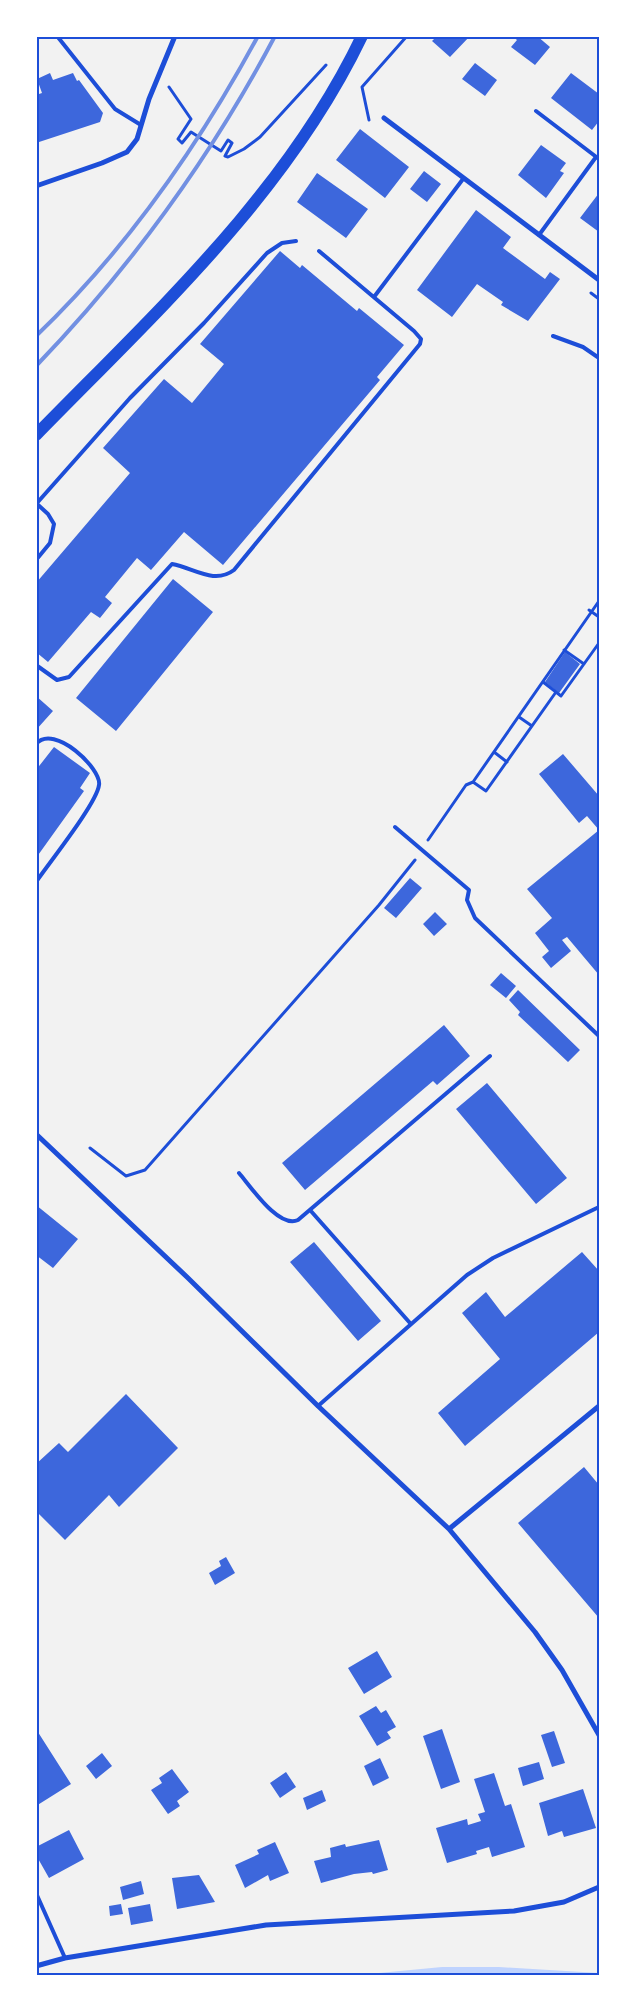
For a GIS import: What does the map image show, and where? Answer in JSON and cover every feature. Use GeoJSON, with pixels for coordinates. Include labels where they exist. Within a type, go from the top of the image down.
{"type":"FeatureCollection","features":[{"type":"Feature","properties":{"kind":"main road"},"geometry":{"type":"LineString","coordinates":[[36,435],[190,278],[255,204],[325,102],[362,36]]}},
{"type":"Feature","properties":{"kind":"street"},"geometry":{"type":"LineString","coordinates":[[36,186],[128,152],[137,138],[149,98],[175,36]]}},
{"type":"Feature","properties":{"kind":"street"},"geometry":{"type":"LineString","coordinates":[[384,118],[599,280]]}},
{"type":"Feature","properties":{"kind":"street"},"geometry":{"type":"LineString","coordinates":[[36,1134],[194,1284],[318,1406],[449,1529],[535,1632],[562,1670],[599,1736]]}},
{"type":"Feature","properties":{"kind":"street"},"geometry":{"type":"LineString","coordinates":[[449,1529],[599,1406]]}},
{"type":"Feature","properties":{"kind":"street"},"geometry":{"type":"LineString","coordinates":[[36,1966],[66,1958],[266,1925],[514,1911],[564,1902],[599,1887]]}},
{"type":"Feature","properties":{"kind":"lane"},"geometry":{"type":"LineString","coordinates":[[57,36],[115,110],[142,125]]}},
{"type":"Feature","properties":{"kind":"lane"},"geometry":{"type":"LineString","coordinates":[[536,111],[597,158],[539,235]]}},
{"type":"Feature","properties":{"kind":"lane"},"geometry":{"type":"LineString","coordinates":[[374,297],[463,179]]}},
{"type":"Feature","properties":{"kind":"lane"},"geometry":{"type":"LineString","coordinates":[[36,560],[50,543],[54,524],[48,514],[36,503],[130,398],[204,323],[267,253],[282,243],[296,241]]}},
{"type":"Feature","properties":{"kind":"lane"},"geometry":{"type":"LineString","coordinates":[[36,665],[57,680],[69,677],[172,564],[219,578],[228,575],[236,568],[421,341],[419,336],[319,251]]}},
{"type":"Feature","properties":{"kind":"lane"},"geometry":{"type":"LineString","coordinates":[[553,336],[583,347],[599,358]]}},
{"type":"Feature","properties":{"kind":"lane"},"geometry":{"type":"LineString","coordinates":[[36,744],[43,738],[61,740],[94,769],[100,783],[91,803],[36,882]]}},
{"type":"Feature","properties":{"kind":"lane"},"geometry":{"type":"LineString","coordinates":[[395,827],[469,890],[468,906],[479,922],[599,1036]]}},
{"type":"Feature","properties":{"kind":"lane"},"geometry":{"type":"LineString","coordinates":[[239,1173],[282,1220],[293,1222],[310,1210],[490,1056]]}},
{"type":"Feature","properties":{"kind":"lane"},"geometry":{"type":"LineString","coordinates":[[318,1406],[452,1286],[493,1258],[599,1208]]}},
{"type":"Feature","properties":{"kind":"lane"},"geometry":{"type":"LineString","coordinates":[[310,1210],[410,1323]]}},
{"type":"Feature","properties":{"kind":"lane"},"geometry":{"type":"LineString","coordinates":[[36,1893],[66,1958]]}},
{"type":"Feature","properties":{"kind":"path"},"geometry":{"type":"LineString","coordinates":[[362,87],[407,36]]}},
{"type":"Feature","properties":{"kind":"path"},"geometry":{"type":"LineString","coordinates":[[169,87],[191,119],[178,139],[182,143],[191,132],[220,151],[228,140],[232,143],[225,156],[228,157],[244,149],[260,137],[322,68],[328,65]]}},
{"type":"Feature","properties":{"kind":"path"},"geometry":{"type":"LineString","coordinates":[[90,1148],[126,1176],[146,1170],[412,865],[466,786],[473,782],[590,611],[599,601]]}},
{"type":"Feature","properties":{"kind":"path"},"geometry":{"type":"LineString","coordinates":[[590,611],[599,617]]}},
{"type":"Feature","properties":{"kind":"path"},"geometry":{"type":"LineString","coordinates":[[543,682],[561,696],[599,643]]}},
{"type":"Feature","properties":{"kind":"path"},"geometry":{"type":"LineString","coordinates":[[564,650],[584,664]]}},
{"type":"Feature","properties":{"kind":"path"},"geometry":{"type":"LineString","coordinates":[[473,782],[486,791],[556,692]]}},
{"type":"Feature","properties":{"kind":"path"},"geometry":{"type":"LineString","coordinates":[[519,717],[532,726]]}},
{"type":"Feature","properties":{"kind":"path"},"geometry":{"type":"LineString","coordinates":[[494,752],[507,762]]}},
{"type":"Feature","properties":{"kind":"water"},"geometry":{"type":"Polygon","coordinates":[[[442,1967],[499,1967],[599,1973],[599,1975],[358,1975],[442,1967]]]}},
{"type":"Feature","properties":{"kind":"building"},"geometry":{"type":"Polygon","coordinates":[[[437,36],[470,36],[450,57],[432,41],[437,36]]]}},
{"type":"Feature","properties":{"kind":"building"},"geometry":{"type":"Polygon","coordinates":[[[512,36],[537,36],[550,47],[535,65],[511,47],[517,40],[512,36]]]}},
{"type":"Feature","properties":{"kind":"building"},"geometry":{"type":"Polygon","coordinates":[[[475,63],[497,80],[485,96],[462,79],[475,63]]]}},
{"type":"Feature","properties":{"kind":"building"},"geometry":{"type":"Polygon","coordinates":[[[50,73],[53,80],[73,73],[77,81],[79,80],[103,113],[100,122],[36,143],[36,95],[42,93],[37,79],[50,73]]]}},
{"type":"Feature","properties":{"kind":"building"},"geometry":{"type":"Polygon","coordinates":[[[571,73],[599,94],[599,121],[592,130],[551,98],[571,73]]]}},
{"type":"Feature","properties":{"kind":"building"},"geometry":{"type":"Polygon","coordinates":[[[360,129],[409,167],[385,198],[336,160],[360,129]]]}},
{"type":"Feature","properties":{"kind":"building"},"geometry":{"type":"Polygon","coordinates":[[[541,145],[566,163],[560,171],[564,173],[546,198],[518,175],[541,145]]]}},
{"type":"Feature","properties":{"kind":"building"},"geometry":{"type":"Polygon","coordinates":[[[424,171],[441,184],[427,202],[410,189],[424,171]]]}},
{"type":"Feature","properties":{"kind":"building"},"geometry":{"type":"Polygon","coordinates":[[[317,173],[368,209],[346,238],[297,202],[317,173]]]}},
{"type":"Feature","properties":{"kind":"building"},"geometry":{"type":"Polygon","coordinates":[[[599,193],[599,232],[580,218],[599,193]]]}},
{"type":"Feature","properties":{"kind":"building"},"geometry":{"type":"Polygon","coordinates":[[[476,210],[511,237],[503,248],[545,279],[550,272],[560,279],[528,321],[501,305],[503,302],[477,284],[452,317],[417,290],[476,210]]]}},
{"type":"Feature","properties":{"kind":"building"},"geometry":{"type":"Polygon","coordinates":[[[280,251],[300,268],[302,265],[357,311],[359,308],[404,345],[377,377],[380,380],[223,565],[184,532],[151,570],[137,558],[105,597],[112,603],[100,618],[91,612],[48,662],[36,652],[36,583],[130,473],[103,448],[164,379],[192,403],[224,364],[200,344],[280,251]]]}},
{"type":"Feature","properties":{"kind":"building"},"geometry":{"type":"Polygon","coordinates":[[[173,579],[213,612],[116,731],[76,698],[173,579]]]}},
{"type":"Feature","properties":{"kind":"building"},"geometry":{"type":"Polygon","coordinates":[[[565,652],[580,664],[559,693],[545,682],[565,652]]]}},
{"type":"Feature","properties":{"kind":"building"},"geometry":{"type":"Polygon","coordinates":[[[36,696],[53,711],[36,730],[36,696]]]}},
{"type":"Feature","properties":{"kind":"building"},"geometry":{"type":"Polygon","coordinates":[[[54,747],[90,773],[80,788],[84,791],[36,858],[36,770],[54,747]]]}},
{"type":"Feature","properties":{"kind":"building"},"geometry":{"type":"Polygon","coordinates":[[[563,754],[599,796],[599,830],[587,816],[579,823],[539,774],[563,754]]]}},
{"type":"Feature","properties":{"kind":"building"},"geometry":{"type":"Polygon","coordinates":[[[599,830],[599,975],[567,937],[562,940],[571,951],[551,968],[542,957],[549,951],[535,933],[552,918],[527,889],[599,830]]]}},
{"type":"Feature","properties":{"kind":"building"},"geometry":{"type":"Polygon","coordinates":[[[410,878],[422,888],[396,918],[384,908],[410,878]]]}},
{"type":"Feature","properties":{"kind":"building"},"geometry":{"type":"Polygon","coordinates":[[[435,912],[447,924],[434,936],[423,924],[435,912]]]}},
{"type":"Feature","properties":{"kind":"building"},"geometry":{"type":"Polygon","coordinates":[[[501,973],[516,986],[506,998],[490,985],[501,973]]]}},
{"type":"Feature","properties":{"kind":"building"},"geometry":{"type":"Polygon","coordinates":[[[518,990],[580,1050],[568,1062],[518,1015],[520,1012],[509,1000],[518,990]]]}},
{"type":"Feature","properties":{"kind":"building"},"geometry":{"type":"Polygon","coordinates":[[[444,1025],[470,1056],[437,1085],[433,1081],[305,1190],[282,1163],[444,1025]]]}},
{"type":"Feature","properties":{"kind":"building"},"geometry":{"type":"Polygon","coordinates":[[[487,1083],[567,1178],[536,1204],[456,1109],[487,1083]]]}},
{"type":"Feature","properties":{"kind":"building"},"geometry":{"type":"Polygon","coordinates":[[[36,1205],[78,1239],[53,1268],[36,1255],[36,1205]]]}},
{"type":"Feature","properties":{"kind":"building"},"geometry":{"type":"Polygon","coordinates":[[[314,1242],[381,1321],[358,1341],[290,1262],[314,1242]]]}},
{"type":"Feature","properties":{"kind":"building"},"geometry":{"type":"Polygon","coordinates":[[[582,1252],[599,1271],[599,1332],[465,1446],[438,1413],[500,1359],[462,1313],[486,1292],[505,1317],[582,1252]]]}},
{"type":"Feature","properties":{"kind":"building"},"geometry":{"type":"Polygon","coordinates":[[[126,1394],[178,1448],[119,1507],[109,1495],[65,1540],[36,1511],[36,1464],[59,1443],[68,1452],[126,1394]]]}},
{"type":"Feature","properties":{"kind":"building"},"geometry":{"type":"Polygon","coordinates":[[[584,1467],[599,1485],[599,1618],[518,1523],[584,1467]]]}},
{"type":"Feature","properties":{"kind":"building"},"geometry":{"type":"Polygon","coordinates":[[[226,1557],[235,1573],[215,1585],[209,1573],[221,1566],[219,1561],[226,1557]]]}},
{"type":"Feature","properties":{"kind":"building"},"geometry":{"type":"Polygon","coordinates":[[[377,1651],[392,1677],[364,1694],[348,1668],[377,1651]]]}},
{"type":"Feature","properties":{"kind":"building"},"geometry":{"type":"Polygon","coordinates":[[[376,1706],[381,1713],[386,1710],[396,1727],[387,1732],[391,1738],[377,1746],[359,1716],[376,1706]]]}},
{"type":"Feature","properties":{"kind":"building"},"geometry":{"type":"Polygon","coordinates":[[[36,1729],[71,1784],[36,1806],[36,1729]]]}},
{"type":"Feature","properties":{"kind":"building"},"geometry":{"type":"Polygon","coordinates":[[[442,1729],[460,1782],[441,1789],[423,1736],[442,1729]]]}},
{"type":"Feature","properties":{"kind":"building"},"geometry":{"type":"Polygon","coordinates":[[[554,1731],[565,1763],[552,1767],[541,1735],[554,1731]]]}},
{"type":"Feature","properties":{"kind":"building"},"geometry":{"type":"Polygon","coordinates":[[[102,1753],[112,1766],[96,1779],[86,1766],[102,1753]]]}},
{"type":"Feature","properties":{"kind":"building"},"geometry":{"type":"Polygon","coordinates":[[[380,1758],[389,1778],[373,1786],[364,1766],[380,1758]]]}},
{"type":"Feature","properties":{"kind":"building"},"geometry":{"type":"Polygon","coordinates":[[[539,1762],[544,1779],[523,1786],[518,1768],[539,1762]]]}},
{"type":"Feature","properties":{"kind":"building"},"geometry":{"type":"Polygon","coordinates":[[[172,1769],[189,1792],[177,1801],[180,1806],[168,1814],[151,1790],[162,1783],[159,1778],[172,1769]]]}},
{"type":"Feature","properties":{"kind":"building"},"geometry":{"type":"Polygon","coordinates":[[[286,1772],[296,1787],[280,1798],[270,1783],[286,1772]]]}},
{"type":"Feature","properties":{"kind":"building"},"geometry":{"type":"Polygon","coordinates":[[[494,1773],[505,1806],[511,1804],[525,1847],[492,1857],[489,1847],[476,1851],[477,1854],[447,1863],[436,1828],[467,1819],[468,1825],[481,1821],[478,1814],[485,1812],[474,1779],[494,1773]]]}},
{"type":"Feature","properties":{"kind":"building"},"geometry":{"type":"Polygon","coordinates":[[[583,1789],[596,1828],[564,1837],[562,1831],[548,1836],[539,1803],[583,1789]]]}},
{"type":"Feature","properties":{"kind":"building"},"geometry":{"type":"Polygon","coordinates":[[[322,1790],[326,1801],[307,1810],[303,1798],[322,1790]]]}},
{"type":"Feature","properties":{"kind":"building"},"geometry":{"type":"Polygon","coordinates":[[[69,1830],[84,1859],[49,1878],[36,1855],[36,1847],[69,1830]]]}},
{"type":"Feature","properties":{"kind":"building"},"geometry":{"type":"Polygon","coordinates":[[[379,1840],[388,1870],[373,1874],[372,1872],[354,1874],[321,1883],[314,1861],[331,1857],[330,1848],[345,1844],[346,1847],[379,1840]]]}},
{"type":"Feature","properties":{"kind":"building"},"geometry":{"type":"Polygon","coordinates":[[[275,1842],[289,1873],[270,1881],[268,1875],[245,1888],[235,1865],[259,1854],[257,1850],[275,1842]]]}},
{"type":"Feature","properties":{"kind":"building"},"geometry":{"type":"Polygon","coordinates":[[[199,1875],[215,1902],[177,1909],[172,1878],[199,1875]]]}},
{"type":"Feature","properties":{"kind":"building"},"geometry":{"type":"Polygon","coordinates":[[[141,1881],[144,1894],[123,1900],[120,1887],[141,1881]]]}},
{"type":"Feature","properties":{"kind":"building"},"geometry":{"type":"Polygon","coordinates":[[[121,1904],[123,1914],[110,1916],[109,1906],[121,1904]]]}},
{"type":"Feature","properties":{"kind":"building"},"geometry":{"type":"Polygon","coordinates":[[[150,1904],[153,1921],[131,1925],[128,1908],[150,1904]]]}},
{"type":"Feature","properties":{"kind":"railway"},"geometry":{"type":"LineString","coordinates":[[36,336],[101,268],[159,195],[211,117],[258,36]]}},
{"type":"Feature","properties":{"kind":"railway"},"geometry":{"type":"LineString","coordinates":[[36,366],[104,290],[167,209],[224,125],[275,36]]}}]}
